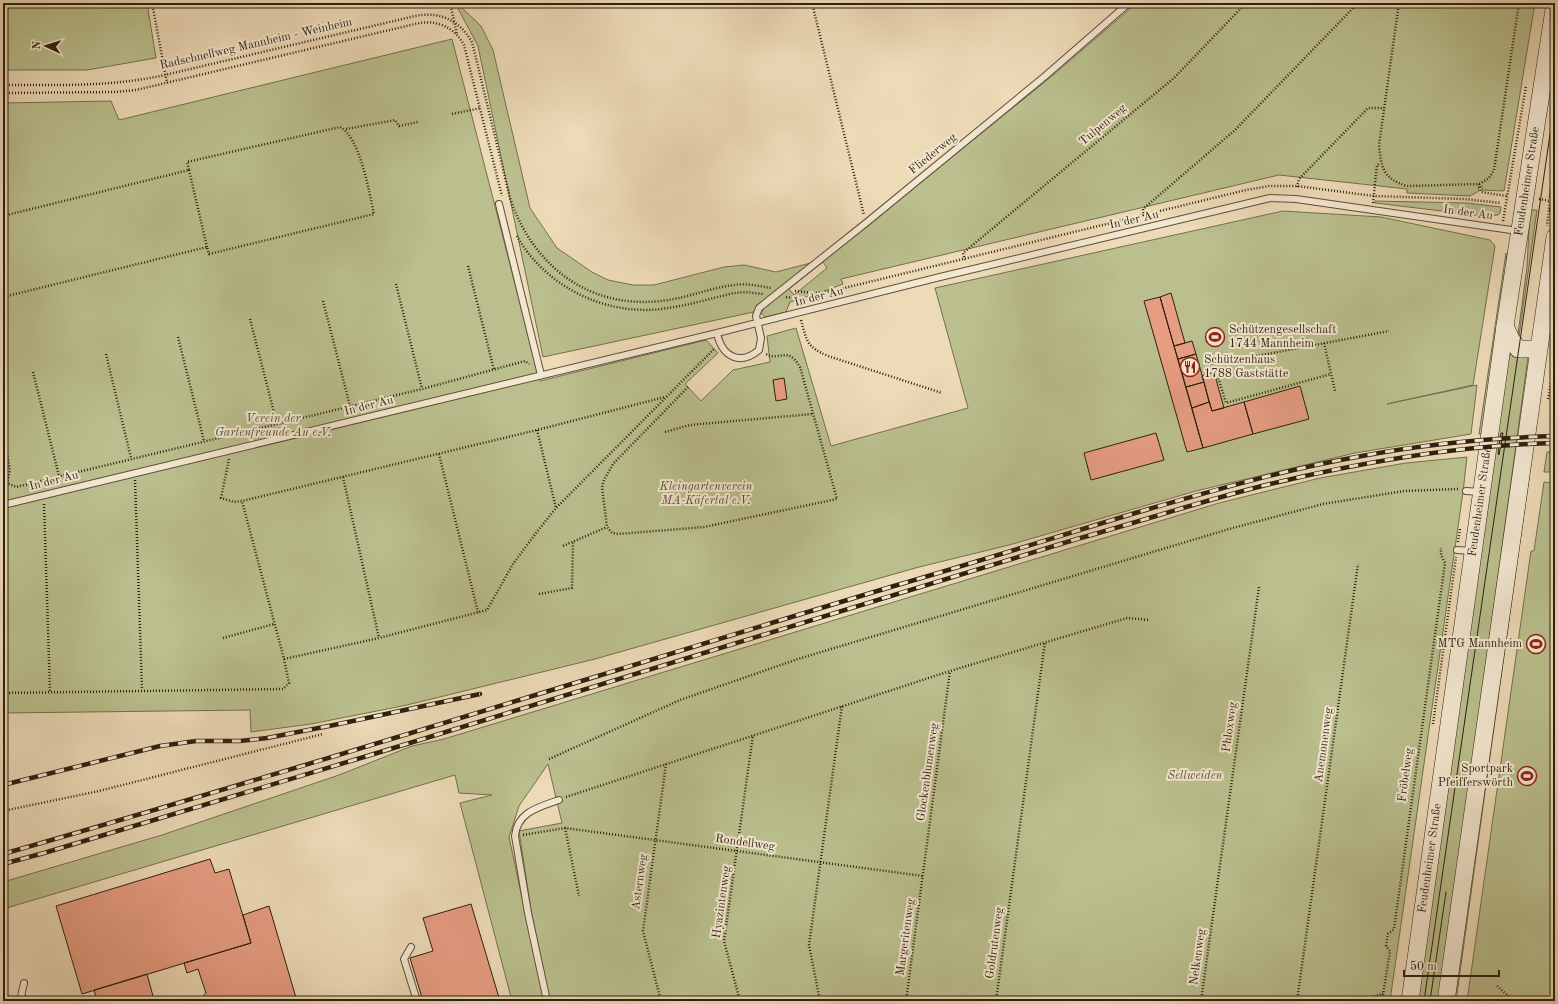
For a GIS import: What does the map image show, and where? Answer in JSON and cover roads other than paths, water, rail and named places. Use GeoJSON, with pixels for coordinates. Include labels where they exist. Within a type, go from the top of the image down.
{"type":"FeatureCollection","features":[{"type":"Feature","properties":{"kind":"main road","name":"Feudenheimer Straße"},"geometry":{"type":"LineString","coordinates":[[1410,1001],[1473,492],[1505,326],[1520,232],[1550,69],[1555,3]]}},
{"type":"Feature","properties":{"kind":"main road"},"geometry":{"type":"LineString","coordinates":[[1446,1001],[1555,236]]}},
{"type":"Feature","properties":{"kind":"main road"},"geometry":{"type":"LineString","coordinates":[[1505,326],[1510,339],[1518,350],[1538,349]]}},
{"type":"Feature","properties":{"kind":"lane","name":"Fliederweg"},"geometry":{"type":"LineString","coordinates":[[757,323],[756,316],[759,308],[866,223],[1044,77],[1129,3]]}},
{"type":"Feature","properties":{"kind":"lane","name":"In der Au"},"geometry":{"type":"LineString","coordinates":[[3,505],[717,334],[968,270],[1270,198],[1296,199],[1520,232]]}},
{"type":"Feature","properties":{"kind":"lane"},"geometry":{"type":"LineString","coordinates":[[501,204],[541,375]]}},
{"type":"Feature","properties":{"kind":"lane"},"geometry":{"type":"LineString","coordinates":[[717,334],[720,343],[726,352],[738,358],[750,357],[759,350],[761,338],[757,323]]}},
{"type":"Feature","properties":{"kind":"lane"},"geometry":{"type":"LineString","coordinates":[[547,1001],[528,913],[515,836],[516,829],[522,816],[539,807],[559,800]]}},
{"type":"Feature","properties":{"kind":"lane"},"geometry":{"type":"LineString","coordinates":[[411,947],[404,959],[417,1001]]}},
{"type":"Feature","properties":{"kind":"lane"},"geometry":{"type":"LineString","coordinates":[[20,1001],[24,983]]}},
{"type":"Feature","properties":{"kind":"tram line"},"geometry":{"type":"LineString","coordinates":[[1424,1001],[1555,100]]}},
{"type":"Feature","properties":{"kind":"tram line"},"geometry":{"type":"LineString","coordinates":[[1430,1001],[1446,892]]}},
{"type":"Feature","properties":{"kind":"railway"},"geometry":{"type":"LineString","coordinates":[[3,854],[226,789],[1142,511],[1224,488],[1306,467],[1410,448],[1458,442],[1555,436]]}},
{"type":"Feature","properties":{"kind":"railway"},"geometry":{"type":"LineString","coordinates":[[3,864],[364,757],[1077,539],[1246,490],[1305,476],[1411,456],[1483,447],[1555,443]]}},
{"type":"Feature","properties":{"kind":"railway"},"geometry":{"type":"LineString","coordinates":[[3,785],[160,746],[196,741],[240,741],[267,738],[480,694]]}},
{"type":"Feature","properties":{"kind":"place","name":"Schützengesellschaft 1744 Mannheim"},"geometry":{"type":"Point","coordinates":[1215,337]}},
{"type":"Feature","properties":{"kind":"place","name":"Schützenhaus 1788 Gaststätte"},"geometry":{"type":"Point","coordinates":[1190,367]}},
{"type":"Feature","properties":{"kind":"place","name":"MTG Mannheim"},"geometry":{"type":"Point","coordinates":[1536,644]}},
{"type":"Feature","properties":{"kind":"place","name":"Sportpark Pfeifferswörth"},"geometry":{"type":"Point","coordinates":[1527,776]}},
{"type":"Feature","properties":{"kind":"park label","name":"Verein der Gartenfreunde Au e.V."},"geometry":{"type":"Point","coordinates":[273,426]}},
{"type":"Feature","properties":{"kind":"park label","name":"Kleingartenverein MA-Käfertal e.V."},"geometry":{"type":"Point","coordinates":[706,494]}},
{"type":"Feature","properties":{"kind":"park label","name":"Sellweiden"},"geometry":{"type":"Point","coordinates":[1195,776]}}]}
